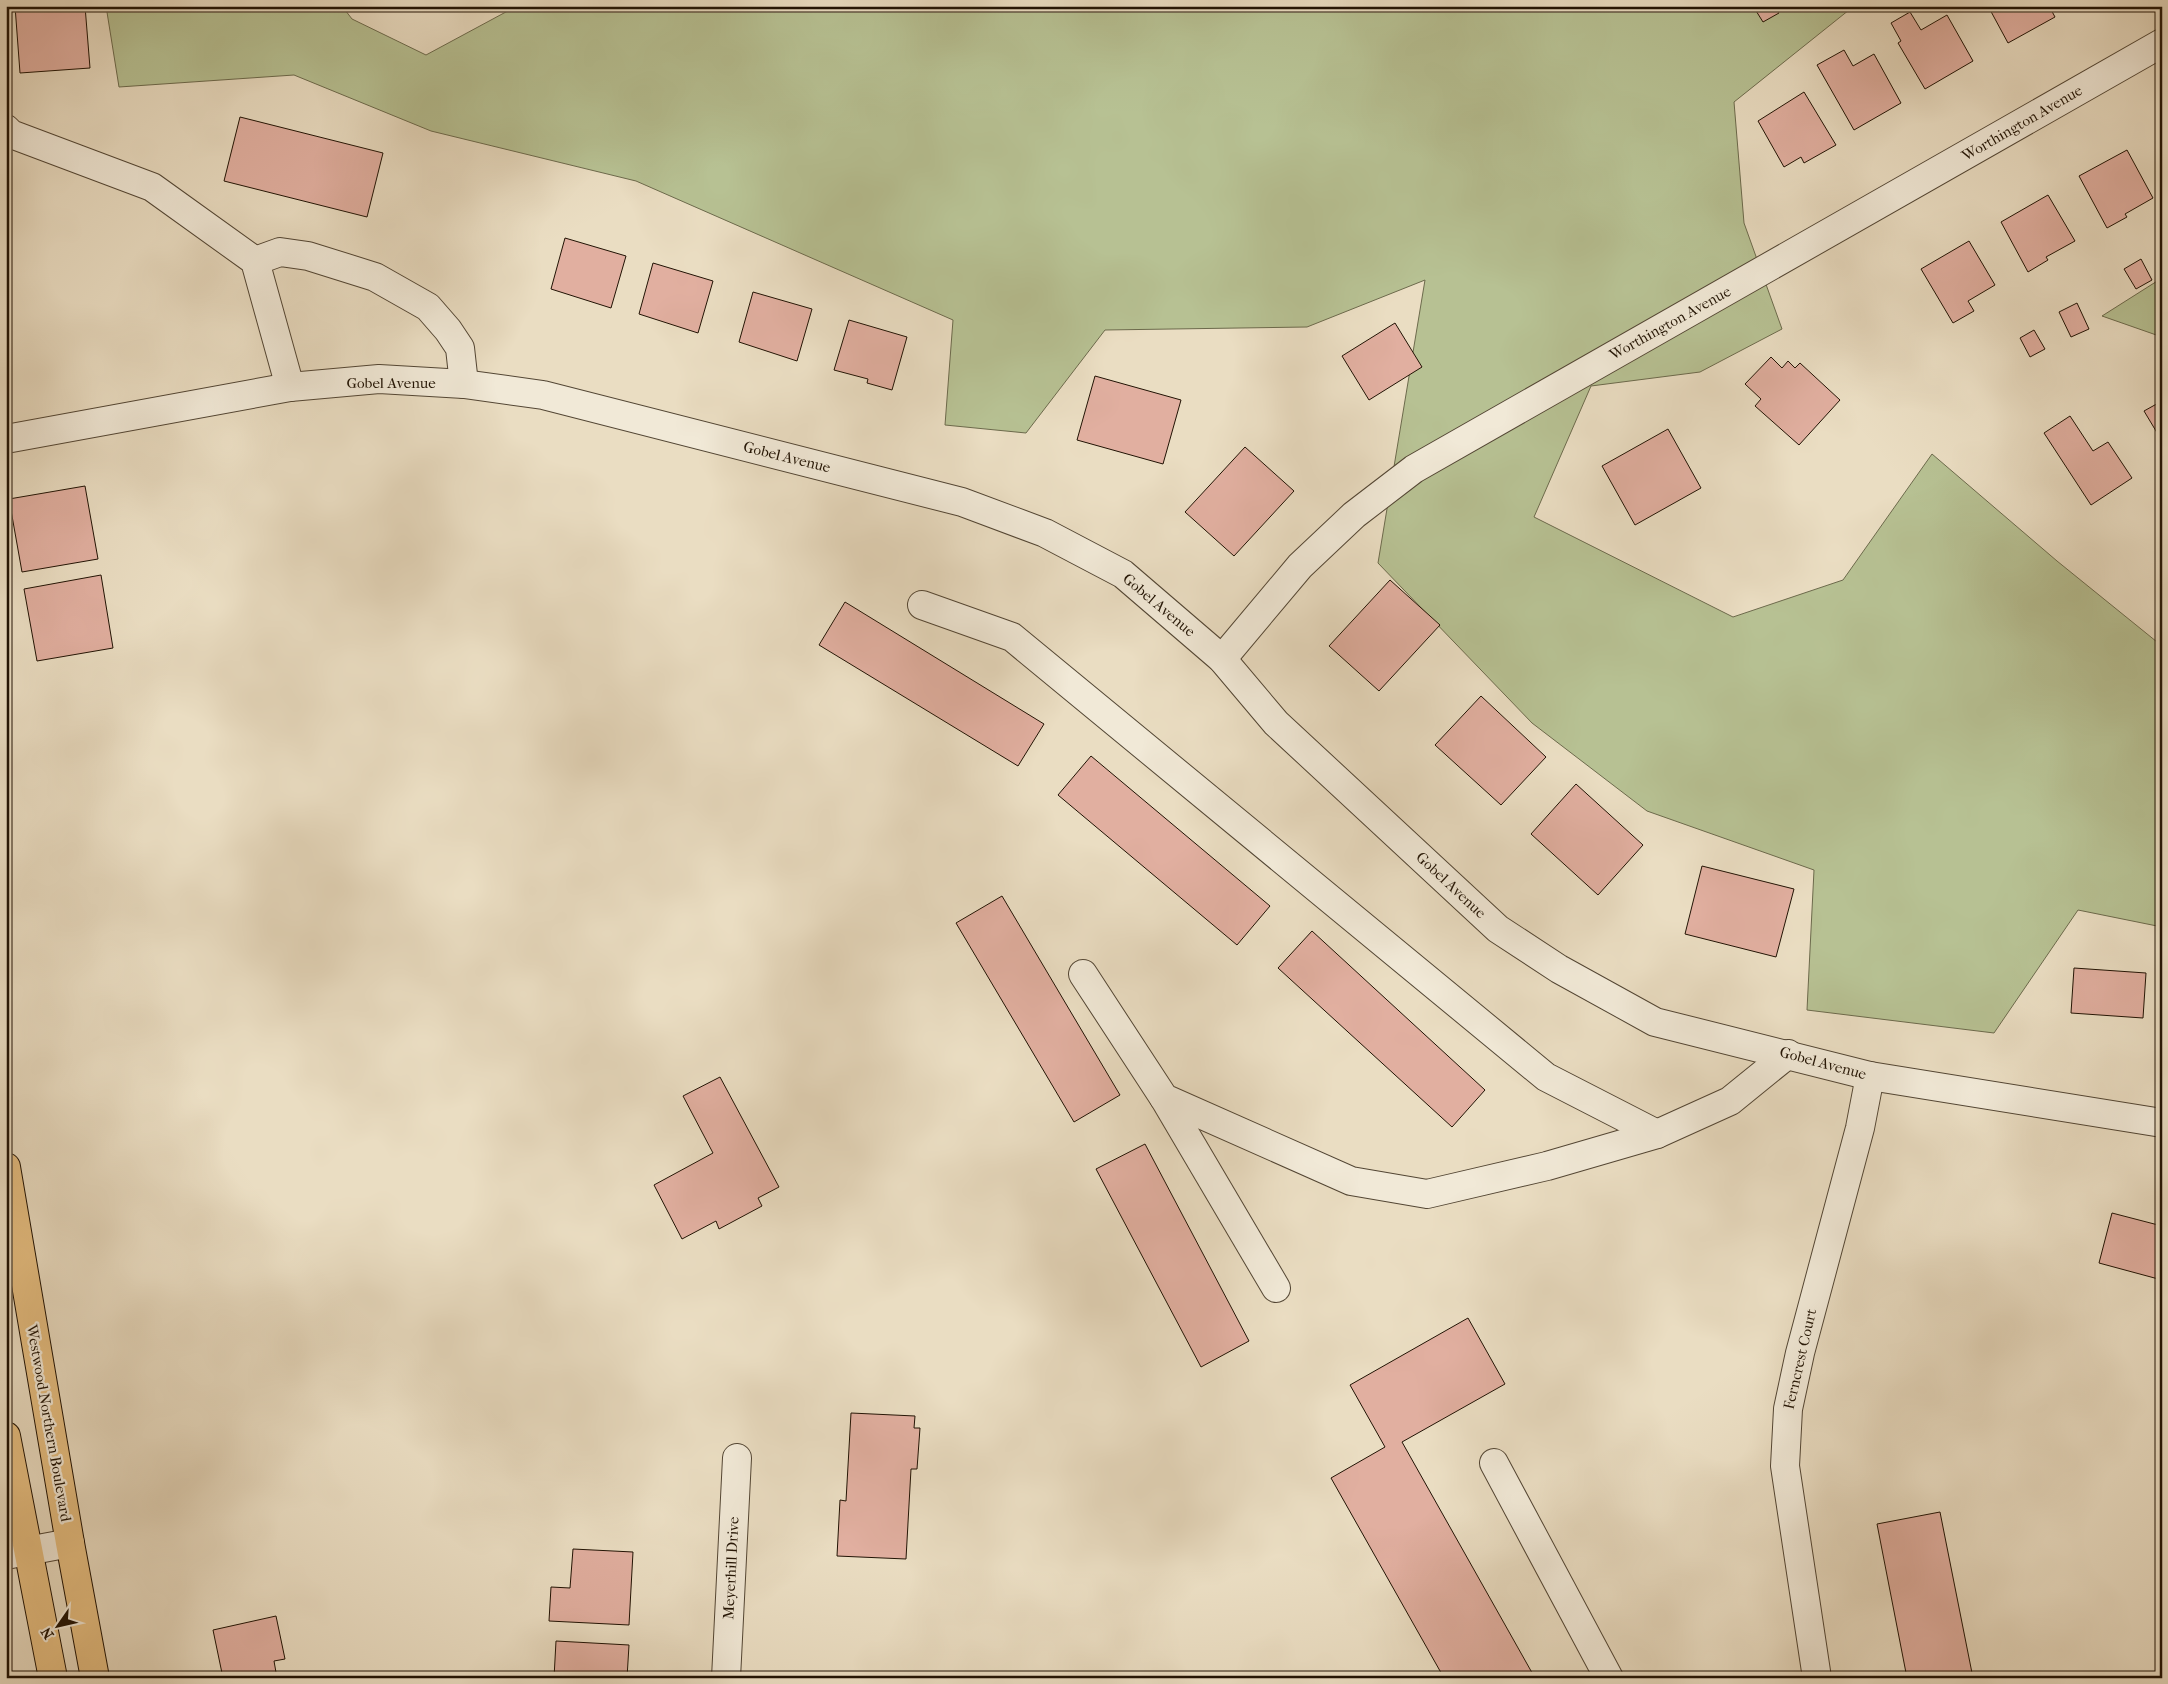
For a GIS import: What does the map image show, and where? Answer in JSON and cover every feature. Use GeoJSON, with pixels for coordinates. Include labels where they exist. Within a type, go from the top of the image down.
{"type":"FeatureCollection","features":[{"type":"Feature","properties":{"kind":"main road","name":"Westwood Northern Boulevard"},"geometry":{"type":"LineString","coordinates":[[6,1168],[95,1678]]}},
{"type":"Feature","properties":{"kind":"main road"},"geometry":{"type":"LineString","coordinates":[[6,1436],[17,1553],[53,1678]]}},
{"type":"Feature","properties":{"kind":"street","name":"Worthington Avenue"},"geometry":{"type":"LineString","coordinates":[[1222,659],[1300,566],[1354,515],[1414,470],[2162,43]]}},
{"type":"Feature","properties":{"kind":"street"},"geometry":{"type":"LineString","coordinates":[[6,129],[10,134],[152,187],[256,261],[290,387]]}},
{"type":"Feature","properties":{"kind":"street"},"geometry":{"type":"LineString","coordinates":[[256,261],[280,252],[308,256],[375,277],[428,307],[448,330],[460,348],[464,384]]}},
{"type":"Feature","properties":{"kind":"street","name":"Gobel Avenue"},"geometry":{"type":"LineString","coordinates":[[6,439],[290,387],[379,379],[464,384],[543,395],[962,502],[1045,533],[1123,574],[1222,659],[1276,723],[1498,929],[1559,969],[1655,1022],[1870,1076],[2162,1123]]}},
{"type":"Feature","properties":{"kind":"street"},"geometry":{"type":"LineString","coordinates":[[922,605],[1012,637],[1546,1077],[1656,1134]]}},
{"type":"Feature","properties":{"kind":"street"},"geometry":{"type":"LineString","coordinates":[[1083,974],[1164,1098],[1276,1288]]}},
{"type":"Feature","properties":{"kind":"street"},"geometry":{"type":"LineString","coordinates":[[1164,1098],[1351,1181],[1427,1194],[1547,1166],[1656,1134],[1730,1101],[1788,1054]]}},
{"type":"Feature","properties":{"kind":"street","name":"Ferncrest Court"},"geometry":{"type":"LineString","coordinates":[[1816,1678],[1786,1466],[1788,1409],[1800,1353],[1860,1128],[1870,1076]]}},
{"type":"Feature","properties":{"kind":"street","name":"Meyerhill Drive"},"geometry":{"type":"LineString","coordinates":[[726,1678],[737,1458]]}},
{"type":"Feature","properties":{"kind":"street"},"geometry":{"type":"LineString","coordinates":[[1494,1463],[1609,1678]]}},
{"type":"Feature","properties":{"kind":"street"},"geometry":{"type":"LineString","coordinates":[[17,1553],[70,1543]]}},
{"type":"Feature","properties":{"kind":"green space"},"geometry":{"type":"Polygon","coordinates":[[[106,6],[342,6],[352,19],[426,55],[517,6],[1854,6],[1734,102],[1744,223],[1782,329],[1700,372],[1591,386],[1534,517],[1733,617],[1843,580],[1932,454],[2057,561],[2162,646],[2162,927],[2078,910],[1994,1033],[1807,1010],[1814,870],[1647,811],[1532,723],[1378,563],[1425,280],[1307,327],[1105,330],[1026,433],[945,425],[953,320],[636,181],[431,131],[294,75],[119,87],[106,6]]]}},
{"type":"Feature","properties":{"kind":"green space"},"geometry":{"type":"Polygon","coordinates":[[[2162,278],[2162,337],[2102,316],[2162,278]]]}},
{"type":"Feature","properties":{"kind":"building"},"geometry":{"type":"Polygon","coordinates":[[[15,6],[85,6],[90,68],[20,73],[15,6]]]}},
{"type":"Feature","properties":{"kind":"building"},"geometry":{"type":"Polygon","coordinates":[[[1753,6],[1775,6],[1779,13],[1763,22],[1753,6]]]}},
{"type":"Feature","properties":{"kind":"building"},"geometry":{"type":"Polygon","coordinates":[[[1988,6],[2049,6],[2055,17],[2008,43],[1988,6]]]}},
{"type":"Feature","properties":{"kind":"building"},"geometry":{"type":"Polygon","coordinates":[[[1910,12],[1921,30],[1947,15],[1973,61],[1925,89],[1898,43],[1901,41],[1891,23],[1910,12]]]}},
{"type":"Feature","properties":{"kind":"building"},"geometry":{"type":"Polygon","coordinates":[[[1844,50],[1853,66],[1874,54],[1901,103],[1854,130],[1817,65],[1844,50]]]}},
{"type":"Feature","properties":{"kind":"building"},"geometry":{"type":"Polygon","coordinates":[[[1804,92],[1836,145],[1804,163],[1801,157],[1784,167],[1758,121],[1804,92]]]}},
{"type":"Feature","properties":{"kind":"building"},"geometry":{"type":"Polygon","coordinates":[[[240,117],[383,153],[367,217],[224,181],[240,117]]]}},
{"type":"Feature","properties":{"kind":"building"},"geometry":{"type":"Polygon","coordinates":[[[2127,150],[2153,198],[2125,214],[2127,217],[2107,228],[2079,176],[2127,150]]]}},
{"type":"Feature","properties":{"kind":"building"},"geometry":{"type":"Polygon","coordinates":[[[2048,195],[2075,241],[2046,257],[2048,260],[2028,272],[2001,222],[2048,195]]]}},
{"type":"Feature","properties":{"kind":"building"},"geometry":{"type":"Polygon","coordinates":[[[565,238],[626,256],[611,308],[551,289],[565,238]]]}},
{"type":"Feature","properties":{"kind":"building"},"geometry":{"type":"Polygon","coordinates":[[[1969,241],[1995,285],[1968,301],[1974,311],[1953,323],[1921,269],[1969,241]]]}},
{"type":"Feature","properties":{"kind":"building"},"geometry":{"type":"Polygon","coordinates":[[[2141,259],[2152,280],[2136,289],[2124,269],[2141,259]]]}},
{"type":"Feature","properties":{"kind":"building"},"geometry":{"type":"Polygon","coordinates":[[[653,263],[713,281],[698,333],[639,314],[653,263]]]}},
{"type":"Feature","properties":{"kind":"building"},"geometry":{"type":"Polygon","coordinates":[[[753,292],[812,309],[797,361],[739,342],[753,292]]]}},
{"type":"Feature","properties":{"kind":"building"},"geometry":{"type":"Polygon","coordinates":[[[2077,303],[2089,329],[2071,337],[2059,312],[2077,303]]]}},
{"type":"Feature","properties":{"kind":"building"},"geometry":{"type":"Polygon","coordinates":[[[849,320],[907,337],[892,390],[867,383],[868,379],[834,370],[849,320]]]}},
{"type":"Feature","properties":{"kind":"building"},"geometry":{"type":"Polygon","coordinates":[[[1395,323],[1422,367],[1369,400],[1342,356],[1395,323]]]}},
{"type":"Feature","properties":{"kind":"building"},"geometry":{"type":"Polygon","coordinates":[[[2034,330],[2045,349],[2030,357],[2020,338],[2034,330]]]}},
{"type":"Feature","properties":{"kind":"building"},"geometry":{"type":"Polygon","coordinates":[[[1771,357],[1782,368],[1788,361],[1795,368],[1800,363],[1840,400],[1799,445],[1755,406],[1761,399],[1745,384],[1771,357]]]}},
{"type":"Feature","properties":{"kind":"building"},"geometry":{"type":"Polygon","coordinates":[[[1095,376],[1181,400],[1163,464],[1077,440],[1095,376]]]}},
{"type":"Feature","properties":{"kind":"building"},"geometry":{"type":"Polygon","coordinates":[[[2162,401],[2162,441],[2144,411],[2162,401]]]}},
{"type":"Feature","properties":{"kind":"building"},"geometry":{"type":"Polygon","coordinates":[[[2070,416],[2093,451],[2108,442],[2132,478],[2091,505],[2044,433],[2070,416]]]}},
{"type":"Feature","properties":{"kind":"building"},"geometry":{"type":"Polygon","coordinates":[[[1668,429],[1701,488],[1635,525],[1602,466],[1668,429]]]}},
{"type":"Feature","properties":{"kind":"building"},"geometry":{"type":"Polygon","coordinates":[[[1245,447],[1294,491],[1234,556],[1185,512],[1245,447]]]}},
{"type":"Feature","properties":{"kind":"building"},"geometry":{"type":"Polygon","coordinates":[[[85,486],[98,559],[22,572],[9,499],[85,486]]]}},
{"type":"Feature","properties":{"kind":"building"},"geometry":{"type":"Polygon","coordinates":[[[101,575],[113,648],[37,661],[24,589],[101,575]]]}},
{"type":"Feature","properties":{"kind":"building"},"geometry":{"type":"Polygon","coordinates":[[[1390,580],[1440,625],[1379,691],[1329,646],[1390,580]]]}},
{"type":"Feature","properties":{"kind":"building"},"geometry":{"type":"Polygon","coordinates":[[[845,602],[1044,724],[1018,766],[819,645],[845,602]]]}},
{"type":"Feature","properties":{"kind":"building"},"geometry":{"type":"Polygon","coordinates":[[[1481,696],[1546,757],[1501,805],[1435,745],[1481,696]]]}},
{"type":"Feature","properties":{"kind":"building"},"geometry":{"type":"Polygon","coordinates":[[[1091,756],[1270,906],[1237,945],[1058,795],[1091,756]]]}},
{"type":"Feature","properties":{"kind":"building"},"geometry":{"type":"Polygon","coordinates":[[[1576,784],[1643,845],[1598,895],[1531,834],[1576,784]]]}},
{"type":"Feature","properties":{"kind":"building"},"geometry":{"type":"Polygon","coordinates":[[[1702,866],[1794,889],[1776,957],[1685,934],[1702,866]]]}},
{"type":"Feature","properties":{"kind":"building"},"geometry":{"type":"Polygon","coordinates":[[[1002,896],[1120,1095],[1074,1122],[956,923],[1002,896]]]}},
{"type":"Feature","properties":{"kind":"building"},"geometry":{"type":"Polygon","coordinates":[[[1312,931],[1485,1090],[1452,1127],[1278,968],[1312,931]]]}},
{"type":"Feature","properties":{"kind":"building"},"geometry":{"type":"Polygon","coordinates":[[[2074,968],[2146,973],[2143,1018],[2071,1013],[2074,968]]]}},
{"type":"Feature","properties":{"kind":"building"},"geometry":{"type":"Polygon","coordinates":[[[720,1077],[779,1187],[758,1198],[762,1206],[719,1229],[716,1221],[682,1239],[654,1185],[713,1153],[683,1096],[720,1077]]]}},
{"type":"Feature","properties":{"kind":"building"},"geometry":{"type":"Polygon","coordinates":[[[1145,1144],[1249,1341],[1201,1367],[1096,1169],[1145,1144]]]}},
{"type":"Feature","properties":{"kind":"building"},"geometry":{"type":"Polygon","coordinates":[[[2112,1213],[2162,1226],[2162,1280],[2099,1263],[2112,1213]]]}},
{"type":"Feature","properties":{"kind":"building"},"geometry":{"type":"Polygon","coordinates":[[[1468,1318],[1505,1384],[1402,1442],[1535,1678],[1444,1678],[1331,1478],[1385,1447],[1350,1385],[1468,1318]]]}},
{"type":"Feature","properties":{"kind":"building"},"geometry":{"type":"Polygon","coordinates":[[[851,1413],[915,1416],[914,1428],[920,1428],[917,1469],[911,1469],[906,1559],[837,1556],[840,1500],[846,1501],[851,1413]]]}},
{"type":"Feature","properties":{"kind":"building"},"geometry":{"type":"Polygon","coordinates":[[[1940,1512],[1973,1678],[1907,1678],[1877,1524],[1940,1512]]]}},
{"type":"Feature","properties":{"kind":"building"},"geometry":{"type":"Polygon","coordinates":[[[573,1549],[633,1552],[629,1625],[549,1621],[551,1587],[570,1588],[573,1549]]]}},
{"type":"Feature","properties":{"kind":"building"},"geometry":{"type":"Polygon","coordinates":[[[276,1616],[285,1659],[274,1661],[277,1678],[223,1678],[213,1630],[276,1616]]]}},
{"type":"Feature","properties":{"kind":"building"},"geometry":{"type":"Polygon","coordinates":[[[2159,1637],[2162,1638],[2162,1678],[2159,1678],[2159,1637]]]}},
{"type":"Feature","properties":{"kind":"building"},"geometry":{"type":"Polygon","coordinates":[[[556,1641],[629,1645],[627,1678],[554,1678],[556,1641]]]}}]}
